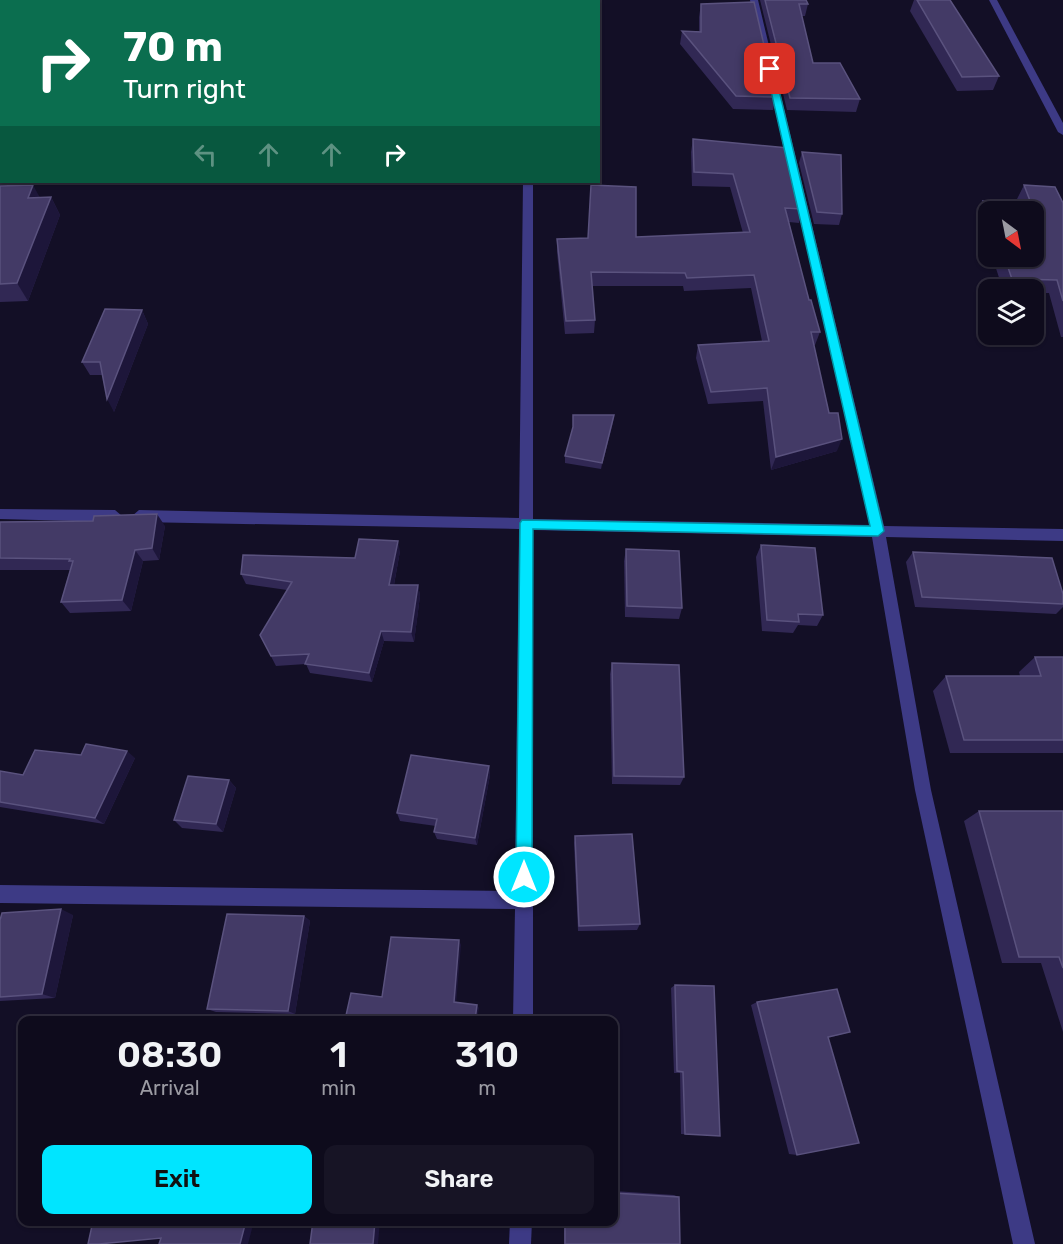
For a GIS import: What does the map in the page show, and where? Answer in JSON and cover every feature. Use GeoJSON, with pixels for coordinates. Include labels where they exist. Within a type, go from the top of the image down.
{"type":"FeatureCollection","features":[{"type":"Feature","properties":{"kind":"street"},"geometry":{"type":"LineString","coordinates":[[754,0],[878,531],[923,790],[1024,1244]]}},
{"type":"Feature","properties":{"kind":"street"},"geometry":{"type":"LineString","coordinates":[[993,0],[1063,132]]}},
{"type":"Feature","properties":{"kind":"street"},"geometry":{"type":"LineString","coordinates":[[523,1016],[528,183]]}},
{"type":"Feature","properties":{"kind":"street"},"geometry":{"type":"LineString","coordinates":[[0,514],[1063,535]]}},
{"type":"Feature","properties":{"kind":"street"},"geometry":{"type":"LineString","coordinates":[[0,894],[524,900]]}},
{"type":"Feature","properties":{"kind":"street"},"geometry":{"type":"LineString","coordinates":[[520,1226],[520,1244]]}},
{"type":"Feature","properties":{"kind":"building"},"geometry":{"type":"Polygon","coordinates":[[[765,0],[806,0],[808,4],[799,4],[813,63],[840,63],[860,99],[790,98],[765,0]]]}},
{"type":"Feature","properties":{"kind":"building"},"geometry":{"type":"Polygon","coordinates":[[[917,0],[950,0],[999,76],[962,77],[917,0]]]}},
{"type":"Feature","properties":{"kind":"building"},"geometry":{"type":"Polygon","coordinates":[[[754,2],[776,97],[736,96],[682,31],[701,32],[701,4],[754,2]]]}},
{"type":"Feature","properties":{"kind":"building"},"geometry":{"type":"Polygon","coordinates":[[[693,139],[788,148],[802,209],[785,208],[809,300],[811,300],[820,332],[811,332],[829,413],[838,413],[842,439],[776,457],[767,388],[711,392],[698,345],[769,341],[754,275],[687,278],[685,273],[591,272],[595,320],[566,321],[557,239],[588,238],[591,185],[636,187],[636,237],[750,232],[733,174],[694,172],[693,139]]]}},
{"type":"Feature","properties":{"kind":"building"},"geometry":{"type":"Polygon","coordinates":[[[802,152],[841,155],[842,214],[817,212],[802,152]]]}},
{"type":"Feature","properties":{"kind":"building"},"geometry":{"type":"Polygon","coordinates":[[[33,185],[28,198],[51,197],[17,283],[0,284],[0,186],[33,185]]]}},
{"type":"Feature","properties":{"kind":"building"},"geometry":{"type":"Polygon","coordinates":[[[1024,185],[1055,187],[1063,203],[1063,301],[1057,280],[1012,279],[1008,267],[1044,267],[1044,201],[1030,201],[1024,185]]]}},
{"type":"Feature","properties":{"kind":"building"},"geometry":{"type":"Polygon","coordinates":[[[105,309],[142,310],[107,399],[100,362],[82,362],[105,309]]]}},
{"type":"Feature","properties":{"kind":"building"},"geometry":{"type":"Polygon","coordinates":[[[573,415],[614,415],[602,463],[565,456],[573,427],[573,415]]]}},
{"type":"Feature","properties":{"kind":"building"},"geometry":{"type":"Polygon","coordinates":[[[157,514],[152,548],[135,550],[122,600],[61,602],[73,561],[69,561],[70,559],[0,558],[0,522],[93,521],[94,516],[157,514]]]}},
{"type":"Feature","properties":{"kind":"building"},"geometry":{"type":"Polygon","coordinates":[[[359,539],[398,541],[389,585],[418,585],[411,632],[381,631],[369,673],[305,664],[309,654],[271,656],[260,635],[292,582],[241,574],[243,555],[355,558],[359,539]]]}},
{"type":"Feature","properties":{"kind":"building"},"geometry":{"type":"Polygon","coordinates":[[[761,545],[815,548],[823,615],[798,614],[799,622],[767,620],[761,545]]]}},
{"type":"Feature","properties":{"kind":"building"},"geometry":{"type":"Polygon","coordinates":[[[626,549],[679,551],[682,608],[627,606],[626,549]]]}},
{"type":"Feature","properties":{"kind":"building"},"geometry":{"type":"Polygon","coordinates":[[[913,552],[1052,558],[1063,594],[1063,604],[922,597],[913,552]]]}},
{"type":"Feature","properties":{"kind":"building"},"geometry":{"type":"Polygon","coordinates":[[[1035,657],[1063,657],[1063,740],[964,740],[946,676],[1041,676],[1035,657]]]}},
{"type":"Feature","properties":{"kind":"building"},"geometry":{"type":"Polygon","coordinates":[[[612,663],[679,665],[684,777],[614,776],[612,663]]]}},
{"type":"Feature","properties":{"kind":"building"},"geometry":{"type":"Polygon","coordinates":[[[86,744],[127,751],[95,818],[0,802],[0,771],[23,775],[35,750],[81,755],[86,744]]]}},
{"type":"Feature","properties":{"kind":"building"},"geometry":{"type":"Polygon","coordinates":[[[411,755],[489,766],[475,838],[434,832],[437,819],[397,813],[411,755]]]}},
{"type":"Feature","properties":{"kind":"building"},"geometry":{"type":"Polygon","coordinates":[[[188,776],[229,780],[216,824],[174,820],[188,776]]]}},
{"type":"Feature","properties":{"kind":"building"},"geometry":{"type":"Polygon","coordinates":[[[979,811],[1063,811],[1063,968],[1059,957],[1019,957],[979,811]]]}},
{"type":"Feature","properties":{"kind":"building"},"geometry":{"type":"Polygon","coordinates":[[[632,834],[640,924],[579,926],[575,836],[632,834]]]}},
{"type":"Feature","properties":{"kind":"building"},"geometry":{"type":"Polygon","coordinates":[[[61,909],[42,994],[0,997],[0,920],[2,913],[61,909]]]}},
{"type":"Feature","properties":{"kind":"building"},"geometry":{"type":"Polygon","coordinates":[[[227,914],[304,916],[288,1011],[207,1009],[227,914]]]}},
{"type":"Feature","properties":{"kind":"building"},"geometry":{"type":"Polygon","coordinates":[[[391,937],[459,940],[454,1002],[477,1005],[476,1016],[346,1016],[351,993],[382,997],[391,937]]]}},
{"type":"Feature","properties":{"kind":"building"},"geometry":{"type":"Polygon","coordinates":[[[675,985],[714,986],[720,1136],[685,1134],[683,1072],[677,1071],[675,985]]]}},
{"type":"Feature","properties":{"kind":"building"},"geometry":{"type":"Polygon","coordinates":[[[837,989],[850,1032],[828,1037],[859,1143],[797,1155],[757,1002],[837,989]]]}},
{"type":"Feature","properties":{"kind":"building"},"geometry":{"type":"Polygon","coordinates":[[[618,1193],[679,1197],[680,1244],[565,1244],[565,1226],[618,1226],[618,1193]]]}},
{"type":"Feature","properties":{"kind":"building"},"geometry":{"type":"Polygon","coordinates":[[[92,1226],[245,1226],[240,1244],[159,1244],[161,1238],[88,1244],[92,1226]]]}},
{"type":"Feature","properties":{"kind":"building"},"geometry":{"type":"Polygon","coordinates":[[[312,1226],[375,1226],[373,1244],[310,1244],[312,1226]]]}},
{"type":"Feature","properties":{"kind":"route"},"geometry":{"type":"LineString","coordinates":[[524,877],[526,523],[878,531],[770,69]]}}]}
